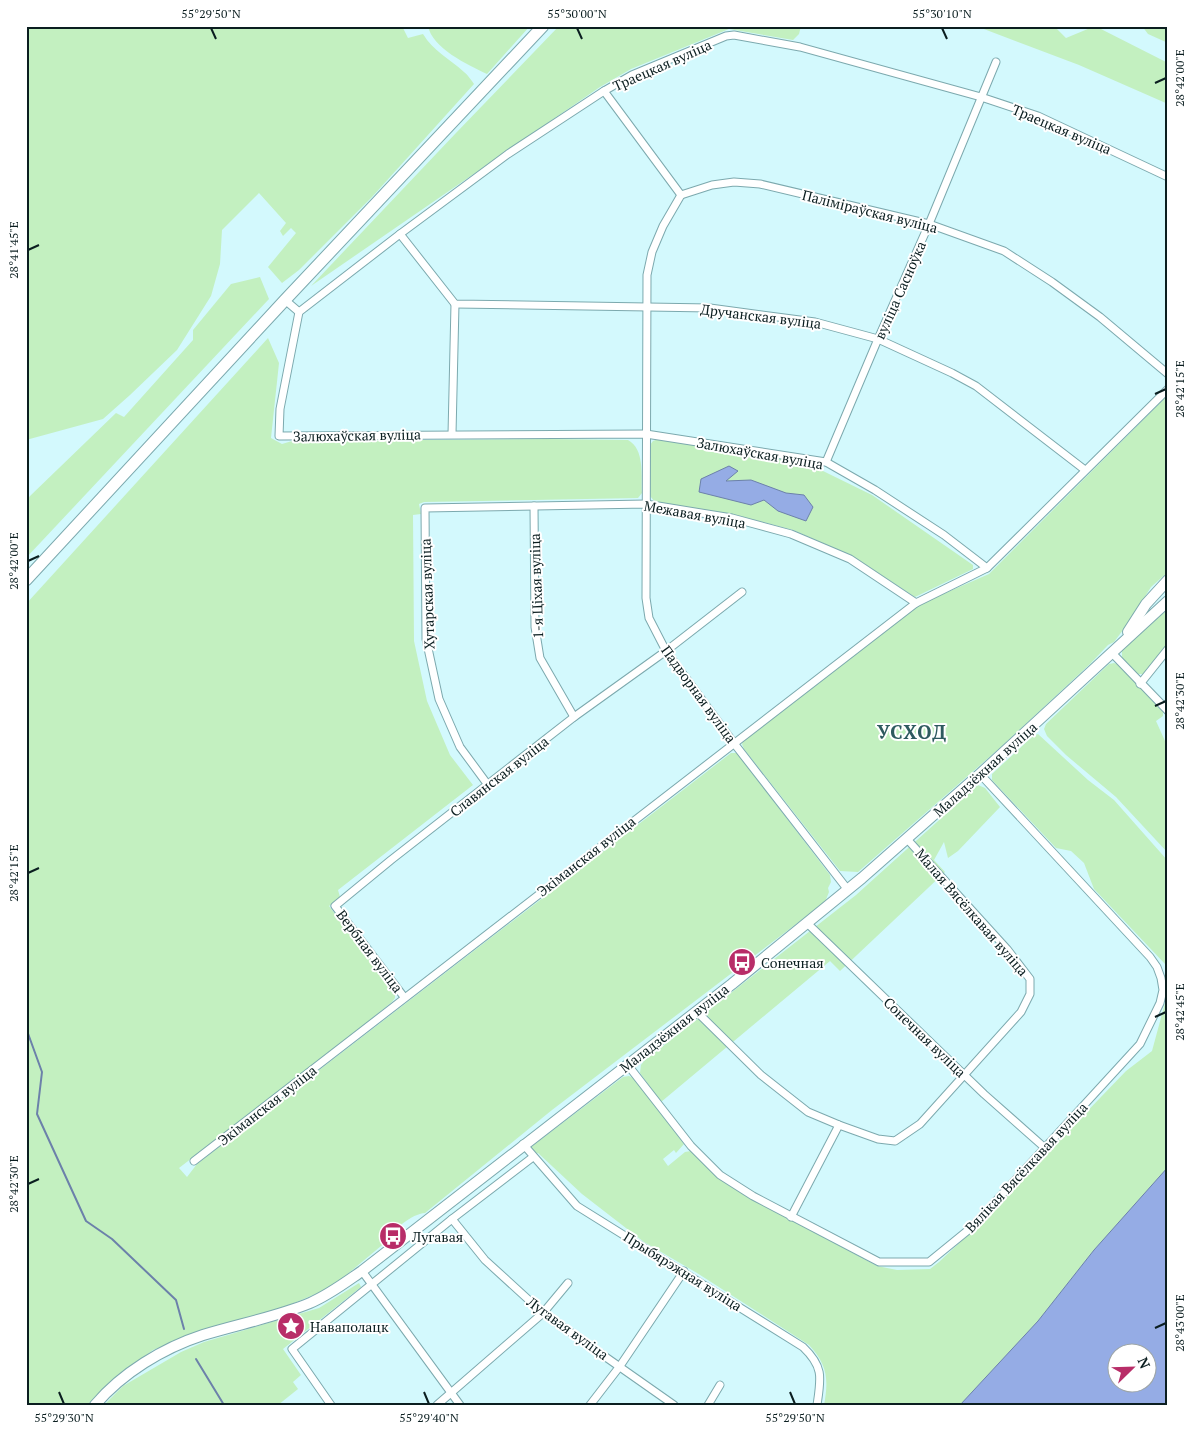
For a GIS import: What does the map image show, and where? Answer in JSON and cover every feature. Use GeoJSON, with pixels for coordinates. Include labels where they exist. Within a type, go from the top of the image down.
{"type":"FeatureCollection","features":[{"type":"Feature","properties":{"kind":"main road"},"geometry":{"type":"LineString","coordinates":[[26,580],[285,300],[544,26]]}},
{"type":"Feature","properties":{"kind":"main road","name":"Маладзёжная вуліца"},"geometry":{"type":"LineString","coordinates":[[1112,652],[1123,641],[1146,604],[1168,580]]}},
{"type":"Feature","properties":{"kind":"main road","name":"Маладзёжная вуліца"},"geometry":{"type":"LineString","coordinates":[[95,1405],[119,1382],[157,1356],[185,1342],[282,1313],[311,1302],[334,1290],[362,1271],[848,890],[980,774],[1168,601]]}},
{"type":"Feature","properties":{"kind":"street","name":"Траецкая вуліца"},"geometry":{"type":"LineString","coordinates":[[299,312],[508,154],[604,91],[632,75],[726,36],[734,35],[800,47],[981,97],[1038,116],[1168,177]]}},
{"type":"Feature","properties":{"kind":"street","name":"вуліца Сасноўка"},"geometry":{"type":"LineString","coordinates":[[826,462],[929,224],[996,62]]}},
{"type":"Feature","properties":{"kind":"street"},"geometry":{"type":"LineString","coordinates":[[604,91],[681,195],[652,252],[647,275],[646,434]]}},
{"type":"Feature","properties":{"kind":"street","name":"Паліміраўская вуліца"},"geometry":{"type":"LineString","coordinates":[[681,195],[712,185],[734,182],[760,184],[929,224],[1004,251],[1052,282],[1100,317],[1168,374]]}},
{"type":"Feature","properties":{"kind":"street"},"geometry":{"type":"LineString","coordinates":[[400,234],[455,304],[452,434]]}},
{"type":"Feature","properties":{"kind":"street"},"geometry":{"type":"LineString","coordinates":[[285,300],[299,312]]}},
{"type":"Feature","properties":{"kind":"street","name":"Дручанская вуліца"},"geometry":{"type":"LineString","coordinates":[[455,304],[710,308],[815,322],[878,339],[952,372],[976,386],[1085,470]]}},
{"type":"Feature","properties":{"kind":"street","name":"Залюхаўская вуліца"},"geometry":{"type":"LineString","coordinates":[[299,312],[280,409],[280,436],[646,434],[826,462],[875,490],[988,568]]}},
{"type":"Feature","properties":{"kind":"street"},"geometry":{"type":"LineString","coordinates":[[988,568],[1168,389]]}},
{"type":"Feature","properties":{"kind":"street","name":"Падворная вуліца"},"geometry":{"type":"LineString","coordinates":[[646,434],[646,598],[649,618],[666,651],[733,742],[848,890]]}},
{"type":"Feature","properties":{"kind":"street","name":"Межавая вуліца"},"geometry":{"type":"LineString","coordinates":[[425,508],[646,504],[732,518],[791,534],[850,559],[916,602]]}},
{"type":"Feature","properties":{"kind":"street","name":"1-я Ціхая вуліца"},"geometry":{"type":"LineString","coordinates":[[534,506],[535,627],[540,658],[574,717]]}},
{"type":"Feature","properties":{"kind":"street","name":"Хутарская вуліца"},"geometry":{"type":"LineString","coordinates":[[425,508],[426,639],[439,699],[460,747],[488,785]]}},
{"type":"Feature","properties":{"kind":"street","name":"Экіманская вуліца"},"geometry":{"type":"LineString","coordinates":[[194,1161],[916,602],[988,568]]}},
{"type":"Feature","properties":{"kind":"street","name":"Славянская вуліца"},"geometry":{"type":"LineString","coordinates":[[335,906],[390,860],[574,717],[666,651],[742,592]]}},
{"type":"Feature","properties":{"kind":"street"},"geometry":{"type":"LineString","coordinates":[[1140,684],[1168,649]]}},
{"type":"Feature","properties":{"kind":"street"},"geometry":{"type":"LineString","coordinates":[[1112,652],[1140,684],[1168,711]]}},
{"type":"Feature","properties":{"kind":"street","name":"Вялікая Вясёлкавая вуліца"},"geometry":{"type":"LineString","coordinates":[[627,1064],[691,1146],[720,1174],[753,1196],[879,1262],[929,1262],[972,1227],[1140,1044],[1160,1003],[1163,990],[1157,967],[1150,956],[980,774]]}},
{"type":"Feature","properties":{"kind":"street","name":"Малая Вясёлкавая вуліца"},"geometry":{"type":"LineString","coordinates":[[696,1011],[761,1075],[808,1112],[878,1139],[895,1141],[920,1124],[1021,1012],[1030,994],[1030,979],[1007,949],[908,839]]}},
{"type":"Feature","properties":{"kind":"street","name":"Вербная вуліца"},"geometry":{"type":"LineString","coordinates":[[335,906],[404,997]]}},
{"type":"Feature","properties":{"kind":"street","name":"Сонечная вуліца"},"geometry":{"type":"LineString","coordinates":[[807,923],[965,1075],[1045,1148]]}},
{"type":"Feature","properties":{"kind":"street"},"geometry":{"type":"LineString","coordinates":[[791,1217],[839,1125]]}},
{"type":"Feature","properties":{"kind":"street","name":"Прыбярэжная вуліца"},"geometry":{"type":"LineString","coordinates":[[523,1144],[577,1206],[804,1347],[814,1357],[821,1378],[817,1405]]}},
{"type":"Feature","properties":{"kind":"street"},"geometry":{"type":"LineString","coordinates":[[331,1405],[292,1349],[371,1283],[533,1157]]}},
{"type":"Feature","properties":{"kind":"street","name":"Лугавая вуліца"},"geometry":{"type":"LineString","coordinates":[[452,1219],[484,1260],[543,1313],[674,1405]]}},
{"type":"Feature","properties":{"kind":"street"},"geometry":{"type":"LineString","coordinates":[[362,1271],[460,1405]]}},
{"type":"Feature","properties":{"kind":"street"},"geometry":{"type":"LineString","coordinates":[[590,1405],[620,1366],[684,1271]]}},
{"type":"Feature","properties":{"kind":"street"},"geometry":{"type":"LineString","coordinates":[[437,1405],[452,1394],[543,1313],[568,1283]]}},
{"type":"Feature","properties":{"kind":"street"},"geometry":{"type":"LineString","coordinates":[[708,1405],[720,1385]]}},
{"type":"Feature","properties":{"kind":"green space"},"geometry":{"type":"Polygon","coordinates":[[[26,26],[402,26],[408,38],[423,34],[442,55],[465,73],[474,84],[372,197],[299,270],[282,283],[268,267],[296,233],[291,228],[283,236],[280,231],[286,223],[259,193],[222,230],[220,264],[211,296],[177,350],[103,419],[26,440],[26,26]]]}},
{"type":"Feature","properties":{"kind":"green space"},"geometry":{"type":"Polygon","coordinates":[[[428,26],[530,26],[487,74],[461,61],[443,48],[436,42],[428,26]]]}},
{"type":"Feature","properties":{"kind":"green space"},"geometry":{"type":"Polygon","coordinates":[[[559,26],[801,26],[799,34],[793,40],[729,29],[631,69],[600,87],[311,286],[455,134],[559,26]]]}},
{"type":"Feature","properties":{"kind":"green space"},"geometry":{"type":"Polygon","coordinates":[[[976,26],[1035,26],[1036,28],[1054,26],[1066,38],[1095,26],[1168,63],[1168,104],[1079,65],[976,26]]]}},
{"type":"Feature","properties":{"kind":"green space"},"geometry":{"type":"Polygon","coordinates":[[[1142,26],[1168,26],[1168,43],[1148,34],[1142,26]]]}},
{"type":"Feature","properties":{"kind":"green space"},"geometry":{"type":"Polygon","coordinates":[[[260,277],[269,299],[26,558],[26,501],[30,496],[116,413],[124,417],[193,340],[193,330],[231,284],[260,277]]]}},
{"type":"Feature","properties":{"kind":"green space"},"geometry":{"type":"Polygon","coordinates":[[[268,338],[279,363],[271,438],[282,444],[292,441],[628,440],[633,444],[640,456],[642,493],[638,498],[424,502],[419,504],[421,514],[413,515],[414,641],[427,701],[450,755],[473,785],[338,890],[340,897],[329,906],[395,992],[395,998],[342,1043],[179,1168],[187,1177],[197,1164],[731,753],[737,753],[830,875],[829,892],[825,902],[552,1110],[425,1213],[414,1216],[403,1223],[387,1241],[332,1287],[280,1309],[209,1328],[153,1350],[116,1378],[87,1405],[26,1405],[26,604],[268,338]]]}},
{"type":"Feature","properties":{"kind":"green space"},"geometry":{"type":"Polygon","coordinates":[[[1168,395],[1168,572],[1151,587],[1114,642],[1108,645],[1002,746],[858,872],[840,871],[744,749],[742,744],[744,739],[918,605],[989,574],[1168,395]]]}},
{"type":"Feature","properties":{"kind":"green space"},"geometry":{"type":"Polygon","coordinates":[[[658,439],[781,459],[823,471],[872,495],[973,565],[973,569],[915,597],[852,556],[793,530],[732,514],[655,502],[650,496],[650,445],[658,439]]]}},
{"type":"Feature","properties":{"kind":"green space"},"geometry":{"type":"Polygon","coordinates":[[[1168,609],[1168,643],[1143,674],[1137,674],[1122,658],[1122,650],[1168,609]]]}},
{"type":"Feature","properties":{"kind":"green space"},"geometry":{"type":"Polygon","coordinates":[[[1109,664],[1119,665],[1163,712],[1163,716],[1156,721],[1165,741],[1168,741],[1168,853],[1116,797],[1066,755],[1047,736],[1044,729],[1046,724],[1109,664]]]}},
{"type":"Feature","properties":{"kind":"green space"},"geometry":{"type":"Polygon","coordinates":[[[1038,734],[1088,780],[1114,800],[1168,861],[1168,1167],[1094,1250],[1038,1321],[960,1405],[824,1405],[825,1372],[820,1359],[809,1345],[697,1273],[644,1242],[582,1194],[538,1153],[535,1155],[531,1147],[623,1077],[629,1076],[635,1079],[684,1144],[676,1153],[674,1150],[663,1159],[668,1166],[685,1152],[691,1151],[720,1178],[757,1201],[877,1266],[897,1270],[930,1269],[939,1262],[974,1229],[1126,1071],[1152,1051],[1165,1003],[1165,964],[1094,889],[1084,863],[1071,851],[1056,848],[992,780],[992,774],[1033,736],[1038,734]]]}},
{"type":"Feature","properties":{"kind":"green space"},"geometry":{"type":"Polygon","coordinates":[[[978,785],[985,788],[1000,807],[958,851],[948,858],[944,842],[934,860],[945,872],[840,971],[830,961],[661,1102],[640,1073],[641,1065],[644,1061],[856,895],[978,785]]]}},
{"type":"Feature","properties":{"kind":"green space"},"geometry":{"type":"Polygon","coordinates":[[[359,1283],[361,1287],[283,1349],[301,1375],[293,1382],[298,1389],[278,1405],[104,1405],[123,1386],[181,1352],[204,1342],[319,1308],[359,1283]]]}},
{"type":"Feature","properties":{"kind":"water"},"geometry":{"type":"Polygon","coordinates":[[[729,466],[738,471],[726,481],[751,480],[786,493],[804,495],[813,507],[806,521],[778,511],[764,500],[751,505],[699,492],[701,479],[729,466]]]}},
{"type":"Feature","properties":{"kind":"water"},"geometry":{"type":"Polygon","coordinates":[[[1168,1167],[1168,1405],[960,1405],[1038,1321],[1094,1250],[1168,1167]]]}},
{"type":"Feature","properties":{"kind":"waterway"},"geometry":{"type":"LineString","coordinates":[[26,1028],[42,1072],[37,1114],[86,1221],[112,1239],[176,1300],[184,1329]]}},
{"type":"Feature","properties":{"kind":"waterway"},"geometry":{"type":"LineString","coordinates":[[196,1359],[224,1405]]}},
{"type":"Feature","properties":{"kind":"place","name":"Сонечная"},"geometry":{"type":"Point","coordinates":[742,962]}},
{"type":"Feature","properties":{"kind":"place","name":"Лугавая"},"geometry":{"type":"Point","coordinates":[393,1236]}},
{"type":"Feature","properties":{"kind":"place","name":"Наваполацк"},"geometry":{"type":"Point","coordinates":[291,1326]}},
{"type":"Feature","properties":{"kind":"district","name":"УСХОД"},"geometry":{"type":"Point","coordinates":[912,731]}}]}
